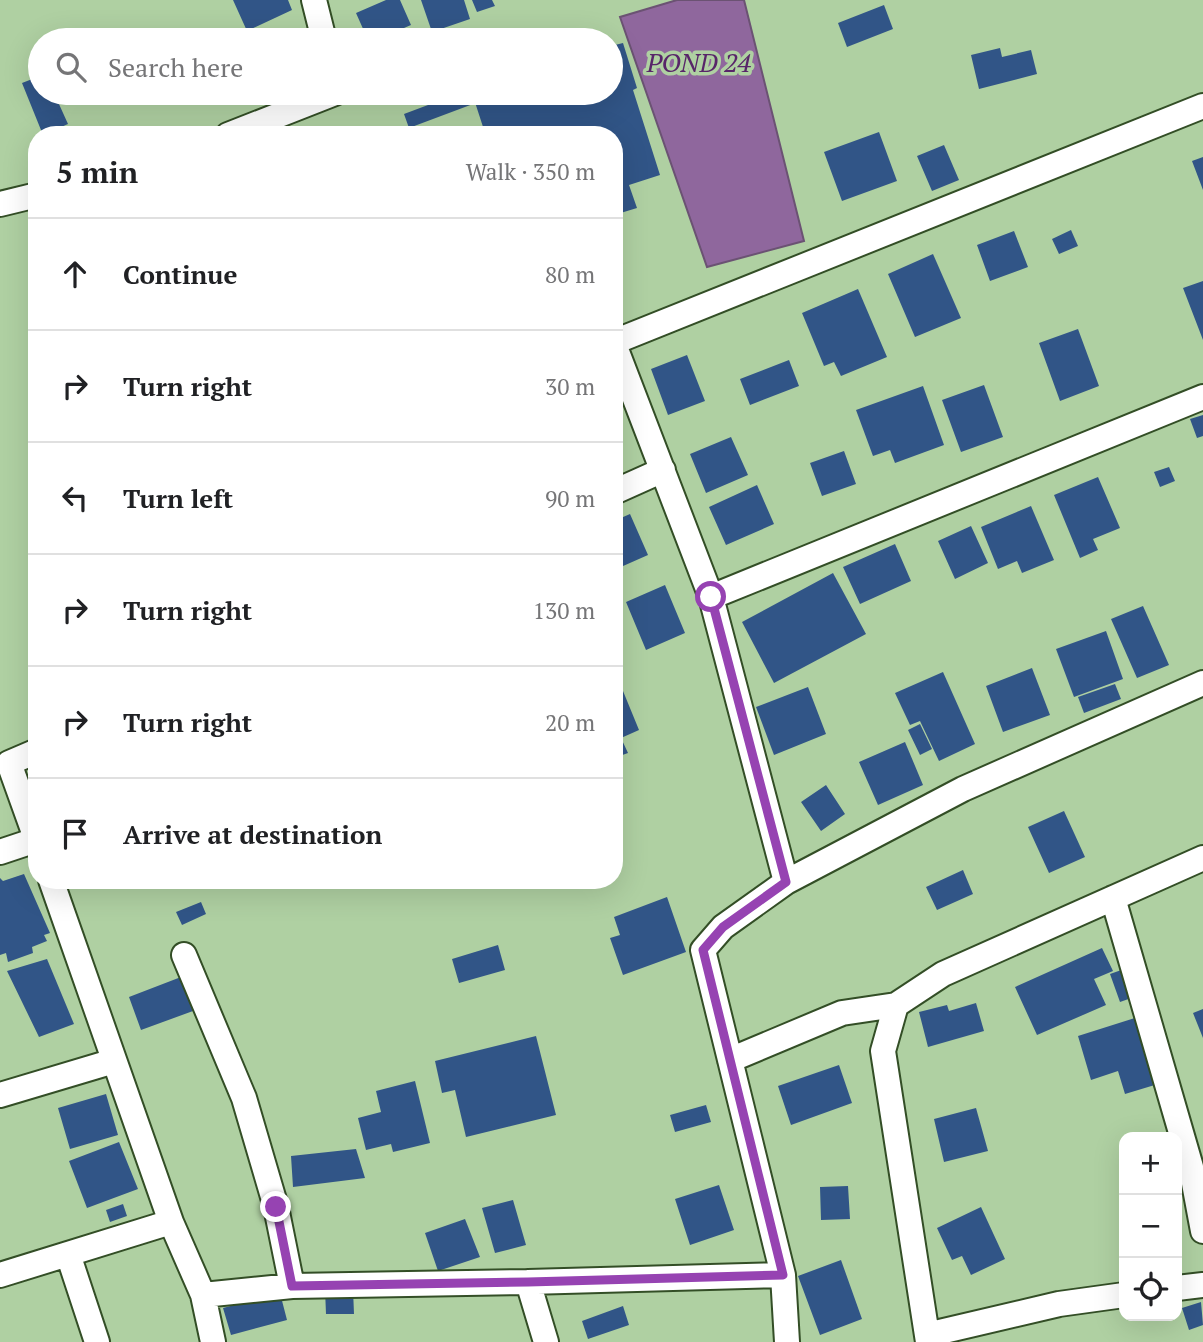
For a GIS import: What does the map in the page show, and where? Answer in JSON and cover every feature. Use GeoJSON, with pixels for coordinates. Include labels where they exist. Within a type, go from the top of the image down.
{"type":"FeatureCollection","features":[{"type":"Feature","properties":{"kind":"street"},"geometry":{"type":"LineString","coordinates":[[314,0],[321,28]]}},
{"type":"Feature","properties":{"kind":"street"},"geometry":{"type":"LineString","coordinates":[[251,126],[304,105]]}},
{"type":"Feature","properties":{"kind":"street"},"geometry":{"type":"LineString","coordinates":[[623,339],[1203,106]]}},
{"type":"Feature","properties":{"kind":"street"},"geometry":{"type":"LineString","coordinates":[[0,204],[28,197]]}},
{"type":"Feature","properties":{"kind":"street"},"geometry":{"type":"LineString","coordinates":[[623,366],[711,597],[786,882]]}},
{"type":"Feature","properties":{"kind":"street"},"geometry":{"type":"LineString","coordinates":[[711,597],[1203,397]]}},
{"type":"Feature","properties":{"kind":"street"},"geometry":{"type":"LineString","coordinates":[[623,488],[663,470]]}},
{"type":"Feature","properties":{"kind":"street"},"geometry":{"type":"LineString","coordinates":[[787,1342],[783,1275],[703,950],[723,927],[786,882],[963,789],[1203,683]]}},
{"type":"Feature","properties":{"kind":"street"},"geometry":{"type":"LineString","coordinates":[[28,755],[9,763],[28,815]]}},
{"type":"Feature","properties":{"kind":"street"},"geometry":{"type":"LineString","coordinates":[[0,852],[28,843]]}},
{"type":"Feature","properties":{"kind":"street"},"geometry":{"type":"LineString","coordinates":[[730,1060],[842,1013],[896,1005],[943,974],[1203,858]]}},
{"type":"Feature","properties":{"kind":"street"},"geometry":{"type":"LineString","coordinates":[[54,889],[171,1222],[203,1295],[213,1342]]}},
{"type":"Feature","properties":{"kind":"street"},"geometry":{"type":"LineString","coordinates":[[1114,898],[1191,1167],[1203,1231]]}},
{"type":"Feature","properties":{"kind":"street"},"geometry":{"type":"LineString","coordinates":[[184,956],[244,1098],[276,1207],[292,1286]]}},
{"type":"Feature","properties":{"kind":"street"},"geometry":{"type":"LineString","coordinates":[[896,1005],[883,1051],[928,1338],[1059,1304],[1119,1296]]}},
{"type":"Feature","properties":{"kind":"street"},"geometry":{"type":"LineString","coordinates":[[0,1095],[114,1061]]}},
{"type":"Feature","properties":{"kind":"street"},"geometry":{"type":"LineString","coordinates":[[0,1275],[171,1222]]}},
{"type":"Feature","properties":{"kind":"street"},"geometry":{"type":"LineString","coordinates":[[68,1254],[97,1342]]}},
{"type":"Feature","properties":{"kind":"street"},"geometry":{"type":"LineString","coordinates":[[203,1295],[292,1286],[783,1275]]}},
{"type":"Feature","properties":{"kind":"street"},"geometry":{"type":"LineString","coordinates":[[528,1282],[546,1342]]}},
{"type":"Feature","properties":{"kind":"street"},"geometry":{"type":"LineString","coordinates":[[1182,1287],[1203,1285]]}},
{"type":"Feature","properties":{"kind":"water","name":"POND 24"},"geometry":{"type":"Polygon","coordinates":[[[677,0],[744,0],[804,241],[707,267],[620,17],[677,0]]]}},
{"type":"Feature","properties":{"kind":"building"},"geometry":{"type":"Polygon","coordinates":[[[233,0],[288,0],[292,10],[253,28],[246,28],[233,0]]]}},
{"type":"Feature","properties":{"kind":"building"},"geometry":{"type":"Polygon","coordinates":[[[386,0],[400,0],[411,25],[404,28],[363,28],[356,13],[386,0]]]}},
{"type":"Feature","properties":{"kind":"building"},"geometry":{"type":"Polygon","coordinates":[[[421,0],[464,0],[470,19],[444,28],[431,28],[421,0]]]}},
{"type":"Feature","properties":{"kind":"building"},"geometry":{"type":"Polygon","coordinates":[[[472,0],[492,0],[495,6],[477,12],[472,0]]]}},
{"type":"Feature","properties":{"kind":"building"},"geometry":{"type":"Polygon","coordinates":[[[884,5],[893,29],[847,47],[838,23],[884,5]]]}},
{"type":"Feature","properties":{"kind":"building"},"geometry":{"type":"Polygon","coordinates":[[[623,43],[637,88],[633,90],[660,175],[629,185],[637,208],[623,212],[623,126],[483,126],[476,105],[623,105],[623,43]]]}},
{"type":"Feature","properties":{"kind":"building"},"geometry":{"type":"Polygon","coordinates":[[[1000,48],[1002,57],[1031,50],[1037,74],[979,89],[971,55],[1000,48]]]}},
{"type":"Feature","properties":{"kind":"building"},"geometry":{"type":"Polygon","coordinates":[[[28,81],[28,98],[22,83],[28,81]]]}},
{"type":"Feature","properties":{"kind":"building"},"geometry":{"type":"Polygon","coordinates":[[[31,105],[59,105],[68,124],[39,126],[31,105]]]}},
{"type":"Feature","properties":{"kind":"building"},"geometry":{"type":"Polygon","coordinates":[[[428,105],[470,105],[414,126],[408,126],[404,114],[428,105]]]}},
{"type":"Feature","properties":{"kind":"building"},"geometry":{"type":"Polygon","coordinates":[[[879,132],[897,181],[842,201],[824,152],[879,132]]]}},
{"type":"Feature","properties":{"kind":"building"},"geometry":{"type":"Polygon","coordinates":[[[944,145],[959,180],[932,191],[917,156],[944,145]]]}},
{"type":"Feature","properties":{"kind":"building"},"geometry":{"type":"Polygon","coordinates":[[[1203,157],[1203,190],[1192,161],[1203,157]]]}},
{"type":"Feature","properties":{"kind":"building"},"geometry":{"type":"Polygon","coordinates":[[[1071,230],[1078,246],[1059,254],[1052,239],[1071,230]]]}},
{"type":"Feature","properties":{"kind":"building"},"geometry":{"type":"Polygon","coordinates":[[[1014,231],[1028,267],[990,281],[977,245],[1014,231]]]}},
{"type":"Feature","properties":{"kind":"building"},"geometry":{"type":"Polygon","coordinates":[[[933,254],[961,318],[915,337],[888,274],[933,254]]]}},
{"type":"Feature","properties":{"kind":"building"},"geometry":{"type":"Polygon","coordinates":[[[1203,281],[1203,340],[1183,288],[1203,281]]]}},
{"type":"Feature","properties":{"kind":"building"},"geometry":{"type":"Polygon","coordinates":[[[858,289],[887,357],[841,376],[834,362],[824,366],[802,313],[858,289]]]}},
{"type":"Feature","properties":{"kind":"building"},"geometry":{"type":"Polygon","coordinates":[[[1078,329],[1099,386],[1060,401],[1039,343],[1078,329]]]}},
{"type":"Feature","properties":{"kind":"building"},"geometry":{"type":"Polygon","coordinates":[[[687,355],[705,401],[668,415],[651,369],[687,355]]]}},
{"type":"Feature","properties":{"kind":"building"},"geometry":{"type":"Polygon","coordinates":[[[789,360],[799,386],[750,405],[740,379],[789,360]]]}},
{"type":"Feature","properties":{"kind":"building"},"geometry":{"type":"Polygon","coordinates":[[[984,385],[1003,437],[961,452],[942,400],[984,385]]]}},
{"type":"Feature","properties":{"kind":"building"},"geometry":{"type":"Polygon","coordinates":[[[923,386],[944,445],[895,463],[890,450],[873,456],[856,410],[923,386]]]}},
{"type":"Feature","properties":{"kind":"building"},"geometry":{"type":"Polygon","coordinates":[[[1203,415],[1203,436],[1197,438],[1190,419],[1203,415]]]}},
{"type":"Feature","properties":{"kind":"building"},"geometry":{"type":"Polygon","coordinates":[[[731,437],[748,475],[706,493],[690,454],[731,437]]]}},
{"type":"Feature","properties":{"kind":"building"},"geometry":{"type":"Polygon","coordinates":[[[844,451],[856,484],[822,496],[810,463],[844,451]]]}},
{"type":"Feature","properties":{"kind":"building"},"geometry":{"type":"Polygon","coordinates":[[[1169,467],[1175,481],[1160,487],[1154,472],[1169,467]]]}},
{"type":"Feature","properties":{"kind":"building"},"geometry":{"type":"Polygon","coordinates":[[[1098,477],[1120,528],[1093,539],[1098,550],[1080,558],[1054,495],[1098,477]]]}},
{"type":"Feature","properties":{"kind":"building"},"geometry":{"type":"Polygon","coordinates":[[[757,485],[774,524],[726,545],[709,507],[757,485]]]}},
{"type":"Feature","properties":{"kind":"building"},"geometry":{"type":"Polygon","coordinates":[[[1031,506],[1054,560],[1022,573],[1017,561],[998,569],[981,527],[1031,506]]]}},
{"type":"Feature","properties":{"kind":"building"},"geometry":{"type":"Polygon","coordinates":[[[630,514],[648,555],[623,566],[623,517],[630,514]]]}},
{"type":"Feature","properties":{"kind":"building"},"geometry":{"type":"Polygon","coordinates":[[[971,526],[988,563],[955,579],[938,541],[971,526]]]}},
{"type":"Feature","properties":{"kind":"building"},"geometry":{"type":"Polygon","coordinates":[[[895,544],[911,581],[860,604],[843,567],[895,544]]]}},
{"type":"Feature","properties":{"kind":"building"},"geometry":{"type":"Polygon","coordinates":[[[833,573],[866,634],[774,683],[742,622],[833,573]]]}},
{"type":"Feature","properties":{"kind":"building"},"geometry":{"type":"Polygon","coordinates":[[[665,585],[685,633],[646,650],[626,602],[665,585]]]}},
{"type":"Feature","properties":{"kind":"building"},"geometry":{"type":"Polygon","coordinates":[[[1143,606],[1169,665],[1137,678],[1111,619],[1143,606]]]}},
{"type":"Feature","properties":{"kind":"building"},"geometry":{"type":"Polygon","coordinates":[[[1106,631],[1123,679],[1074,697],[1056,649],[1106,631]]]}},
{"type":"Feature","properties":{"kind":"building"},"geometry":{"type":"Polygon","coordinates":[[[1032,668],[1050,715],[1003,732],[986,686],[1032,668]]]}},
{"type":"Feature","properties":{"kind":"building"},"geometry":{"type":"Polygon","coordinates":[[[943,672],[975,744],[939,761],[920,721],[910,725],[895,693],[943,672]]]}},
{"type":"Feature","properties":{"kind":"building"},"geometry":{"type":"Polygon","coordinates":[[[1115,684],[1121,699],[1084,713],[1078,697],[1115,684]]]}},
{"type":"Feature","properties":{"kind":"building"},"geometry":{"type":"Polygon","coordinates":[[[808,687],[826,734],[774,755],[756,707],[808,687]]]}},
{"type":"Feature","properties":{"kind":"building"},"geometry":{"type":"Polygon","coordinates":[[[623,691],[639,730],[623,737],[623,691]]]}},
{"type":"Feature","properties":{"kind":"building"},"geometry":{"type":"Polygon","coordinates":[[[920,724],[932,749],[920,755],[908,730],[920,724]]]}},
{"type":"Feature","properties":{"kind":"building"},"geometry":{"type":"Polygon","coordinates":[[[623,742],[628,753],[623,755],[623,742]]]}},
{"type":"Feature","properties":{"kind":"building"},"geometry":{"type":"Polygon","coordinates":[[[905,742],[923,785],[878,805],[859,762],[905,742]]]}},
{"type":"Feature","properties":{"kind":"building"},"geometry":{"type":"Polygon","coordinates":[[[826,785],[845,814],[821,831],[801,802],[826,785]]]}},
{"type":"Feature","properties":{"kind":"building"},"geometry":{"type":"Polygon","coordinates":[[[1064,811],[1085,857],[1049,873],[1028,827],[1064,811]]]}},
{"type":"Feature","properties":{"kind":"building"},"geometry":{"type":"Polygon","coordinates":[[[963,870],[973,894],[937,910],[926,887],[963,870]]]}},
{"type":"Feature","properties":{"kind":"building"},"geometry":{"type":"Polygon","coordinates":[[[24,874],[28,889],[31,889],[50,933],[44,935],[47,941],[32,947],[33,953],[8,962],[6,953],[0,955],[0,878],[3,881],[24,874]]]}},
{"type":"Feature","properties":{"kind":"building"},"geometry":{"type":"Polygon","coordinates":[[[667,897],[686,952],[623,975],[610,938],[620,935],[614,917],[667,897]]]}},
{"type":"Feature","properties":{"kind":"building"},"geometry":{"type":"Polygon","coordinates":[[[201,902],[206,914],[182,925],[176,912],[201,902]]]}},
{"type":"Feature","properties":{"kind":"building"},"geometry":{"type":"Polygon","coordinates":[[[498,945],[505,970],[459,983],[452,959],[498,945]]]}},
{"type":"Feature","properties":{"kind":"building"},"geometry":{"type":"Polygon","coordinates":[[[1102,948],[1113,971],[1094,979],[1106,1005],[1037,1035],[1015,987],[1102,948]]]}},
{"type":"Feature","properties":{"kind":"building"},"geometry":{"type":"Polygon","coordinates":[[[47,959],[74,1024],[39,1037],[7,971],[47,959]]]}},
{"type":"Feature","properties":{"kind":"building"},"geometry":{"type":"Polygon","coordinates":[[[1127,968],[1137,996],[1120,1002],[1110,974],[1127,968]]]}},
{"type":"Feature","properties":{"kind":"building"},"geometry":{"type":"Polygon","coordinates":[[[181,977],[193,1011],[141,1030],[129,997],[181,977]]]}},
{"type":"Feature","properties":{"kind":"building"},"geometry":{"type":"Polygon","coordinates":[[[976,1003],[984,1031],[928,1047],[919,1012],[947,1005],[949,1011],[976,1003]]]}},
{"type":"Feature","properties":{"kind":"building"},"geometry":{"type":"Polygon","coordinates":[[[1203,1009],[1203,1038],[1193,1013],[1203,1009]]]}},
{"type":"Feature","properties":{"kind":"building"},"geometry":{"type":"Polygon","coordinates":[[[1138,1017],[1158,1084],[1125,1094],[1118,1071],[1091,1080],[1078,1036],[1138,1017]]]}},
{"type":"Feature","properties":{"kind":"building"},"geometry":{"type":"Polygon","coordinates":[[[536,1036],[556,1115],[466,1137],[455,1090],[442,1093],[435,1061],[536,1036]]]}},
{"type":"Feature","properties":{"kind":"building"},"geometry":{"type":"Polygon","coordinates":[[[839,1065],[852,1103],[791,1125],[778,1086],[839,1065]]]}},
{"type":"Feature","properties":{"kind":"building"},"geometry":{"type":"Polygon","coordinates":[[[415,1081],[430,1143],[393,1152],[391,1144],[366,1150],[358,1118],[381,1112],[376,1091],[415,1081]]]}},
{"type":"Feature","properties":{"kind":"building"},"geometry":{"type":"Polygon","coordinates":[[[106,1094],[118,1135],[70,1149],[58,1108],[106,1094]]]}},
{"type":"Feature","properties":{"kind":"building"},"geometry":{"type":"Polygon","coordinates":[[[706,1105],[711,1122],[675,1132],[670,1115],[706,1105]]]}},
{"type":"Feature","properties":{"kind":"building"},"geometry":{"type":"Polygon","coordinates":[[[976,1108],[988,1151],[944,1162],[934,1119],[976,1108]]]}},
{"type":"Feature","properties":{"kind":"building"},"geometry":{"type":"Polygon","coordinates":[[[119,1142],[138,1189],[87,1208],[69,1161],[119,1142]]]}},
{"type":"Feature","properties":{"kind":"building"},"geometry":{"type":"Polygon","coordinates":[[[356,1149],[365,1178],[293,1187],[291,1156],[356,1149]]]}},
{"type":"Feature","properties":{"kind":"building"},"geometry":{"type":"Polygon","coordinates":[[[719,1185],[734,1230],[690,1245],[675,1199],[719,1185]]]}},
{"type":"Feature","properties":{"kind":"building"},"geometry":{"type":"Polygon","coordinates":[[[848,1186],[850,1219],[821,1220],[820,1187],[848,1186]]]}},
{"type":"Feature","properties":{"kind":"building"},"geometry":{"type":"Polygon","coordinates":[[[513,1200],[526,1245],[495,1253],[482,1208],[513,1200]]]}},
{"type":"Feature","properties":{"kind":"building"},"geometry":{"type":"Polygon","coordinates":[[[123,1204],[127,1216],[110,1222],[106,1210],[123,1204]]]}},
{"type":"Feature","properties":{"kind":"building"},"geometry":{"type":"Polygon","coordinates":[[[981,1207],[1005,1259],[971,1275],[962,1256],[952,1260],[937,1228],[981,1207]]]}},
{"type":"Feature","properties":{"kind":"building"},"geometry":{"type":"Polygon","coordinates":[[[465,1219],[480,1257],[438,1271],[425,1233],[465,1219]]]}},
{"type":"Feature","properties":{"kind":"building"},"geometry":{"type":"Polygon","coordinates":[[[841,1260],[862,1319],[820,1335],[798,1276],[841,1260]]]}},
{"type":"Feature","properties":{"kind":"building"},"geometry":{"type":"Polygon","coordinates":[[[325,1289],[353,1289],[354,1314],[326,1314],[325,1289]]]}},
{"type":"Feature","properties":{"kind":"building"},"geometry":{"type":"Polygon","coordinates":[[[280,1293],[287,1320],[231,1335],[223,1308],[280,1293]]]}},
{"type":"Feature","properties":{"kind":"building"},"geometry":{"type":"Polygon","coordinates":[[[1201,1302],[1203,1325],[1189,1330],[1182,1308],[1201,1302]]]}},
{"type":"Feature","properties":{"kind":"building"},"geometry":{"type":"Polygon","coordinates":[[[623,1306],[629,1325],[588,1339],[582,1321],[623,1306]]]}},
{"type":"Feature","properties":{"kind":"route"},"geometry":{"type":"LineString","coordinates":[[276,1207],[292,1286],[783,1275],[703,950],[723,927],[786,882],[711,597]]}}]}
